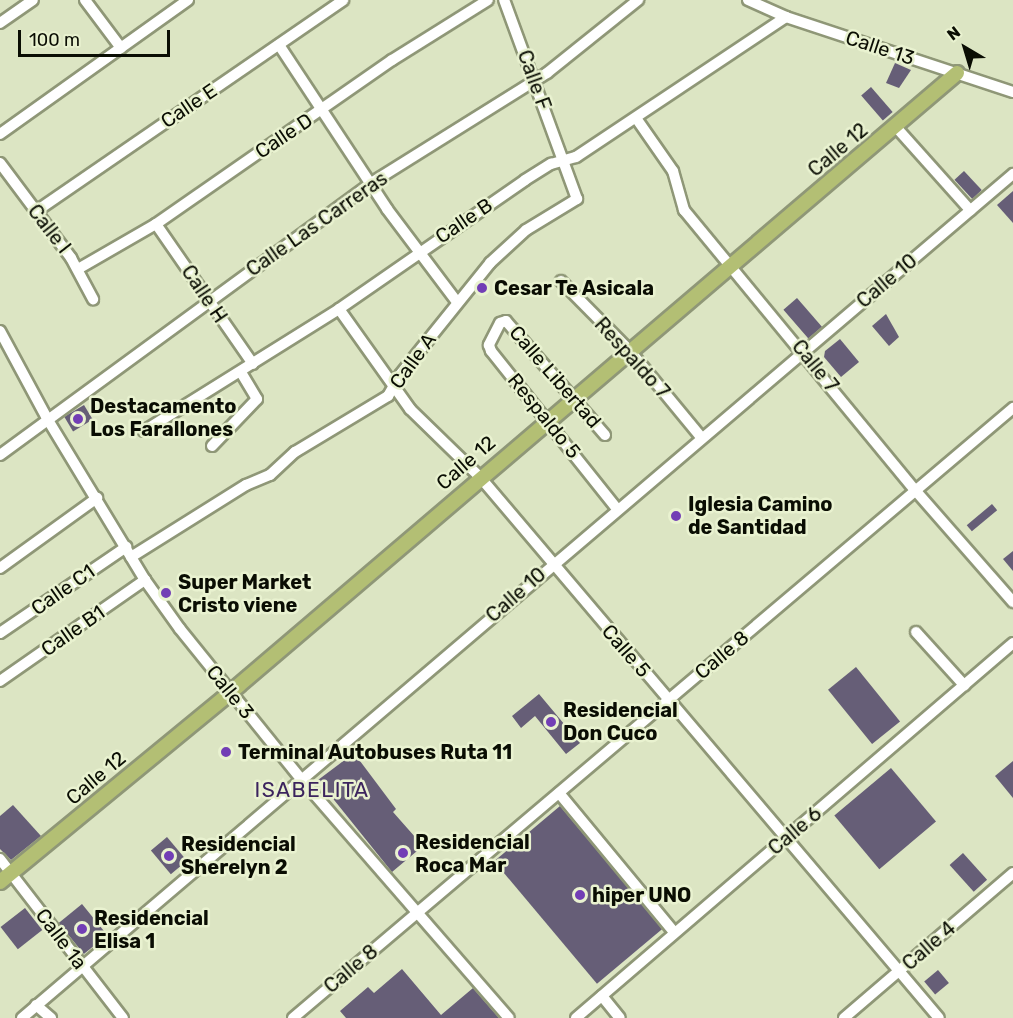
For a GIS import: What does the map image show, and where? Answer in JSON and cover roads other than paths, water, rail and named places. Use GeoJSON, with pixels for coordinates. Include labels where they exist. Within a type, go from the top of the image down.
{"type":"FeatureCollection","features":[{"type":"Feature","properties":{"kind":"main road","name":"Calle 12"},"geometry":{"type":"LineString","coordinates":[[0,882],[231,692],[480,477],[957,74]]}},
{"type":"Feature","properties":{"kind":"street"},"geometry":{"type":"LineString","coordinates":[[0,23],[33,0]]}},
{"type":"Feature","properties":{"kind":"street"},"geometry":{"type":"LineString","coordinates":[[85,0],[121,48]]}},
{"type":"Feature","properties":{"kind":"street"},"geometry":{"type":"LineString","coordinates":[[0,134],[188,0]]}},
{"type":"Feature","properties":{"kind":"street","name":"Calle E"},"geometry":{"type":"LineString","coordinates":[[35,212],[343,0]]}},
{"type":"Feature","properties":{"kind":"street","name":"Calle D"},"geometry":{"type":"LineString","coordinates":[[78,269],[156,224],[321,112],[392,60],[488,0]]}},
{"type":"Feature","properties":{"kind":"street","name":"Calle F"},"geometry":{"type":"LineString","coordinates":[[504,0],[563,160]]}},
{"type":"Feature","properties":{"kind":"street","name":"Calle Las Carreras"},"geometry":{"type":"LineString","coordinates":[[0,455],[371,183],[534,82],[638,0]]}},
{"type":"Feature","properties":{"kind":"street","name":"Calle 13"},"geometry":{"type":"LineString","coordinates":[[748,0],[786,17],[1013,92]]}},
{"type":"Feature","properties":{"kind":"street","name":"Calle B"},"geometry":{"type":"LineString","coordinates":[[144,431],[339,309],[418,252],[525,180],[563,160],[576,157],[786,17]]}},
{"type":"Feature","properties":{"kind":"street"},"geometry":{"type":"LineString","coordinates":[[279,45],[321,112],[418,252],[457,302]]}},
{"type":"Feature","properties":{"kind":"street","name":"Calle 7"},"geometry":{"type":"LineString","coordinates":[[636,118],[673,171],[684,210],[915,490],[1013,602]]}},
{"type":"Feature","properties":{"kind":"street"},"geometry":{"type":"LineString","coordinates":[[895,126],[969,210]]}},
{"type":"Feature","properties":{"kind":"street","name":"Calle A"},"geometry":{"type":"LineString","coordinates":[[128,552],[246,485],[270,475],[295,452],[386,397],[457,302],[490,263],[526,230],[577,199],[563,160]]}},
{"type":"Feature","properties":{"kind":"street","name":"Calle I"},"geometry":{"type":"LineString","coordinates":[[0,163],[78,269],[93,299]]}},
{"type":"Feature","properties":{"kind":"street","name":"Calle 10"},"geometry":{"type":"LineString","coordinates":[[22,1018],[617,508],[1013,174]]}},
{"type":"Feature","properties":{"kind":"street","name":"Calle H"},"geometry":{"type":"LineString","coordinates":[[156,224],[253,364]]}},
{"type":"Feature","properties":{"kind":"street","name":"Respaldo 7"},"geometry":{"type":"LineString","coordinates":[[561,282],[630,351],[701,437]]}},
{"type":"Feature","properties":{"kind":"street","name":"Calle 5"},"geometry":{"type":"LineString","coordinates":[[339,309],[410,409],[480,477],[552,564],[789,837],[939,1018]]}},
{"type":"Feature","properties":{"kind":"street","name":"Calle Libertad"},"geometry":{"type":"LineString","coordinates":[[503,322],[605,435]]}},
{"type":"Feature","properties":{"kind":"street","name":"Respaldo 5"},"geometry":{"type":"LineString","coordinates":[[503,322],[489,348],[617,508]]}},
{"type":"Feature","properties":{"kind":"street","name":"Calle 3"},"geometry":{"type":"LineString","coordinates":[[0,331],[4,345],[145,580],[302,780],[416,915],[509,1018]]}},
{"type":"Feature","properties":{"kind":"street"},"geometry":{"type":"LineString","coordinates":[[212,446],[257,399],[240,372]]}},
{"type":"Feature","properties":{"kind":"street","name":"Calle 8"},"geometry":{"type":"LineString","coordinates":[[293,1018],[1013,408]]}},
{"type":"Feature","properties":{"kind":"street"},"geometry":{"type":"LineString","coordinates":[[0,568],[97,498]]}},
{"type":"Feature","properties":{"kind":"street","name":"Calle C1"},"geometry":{"type":"LineString","coordinates":[[0,633],[128,552]]}},
{"type":"Feature","properties":{"kind":"street","name":"Calle B1"},"geometry":{"type":"LineString","coordinates":[[0,681],[145,580]]}},
{"type":"Feature","properties":{"kind":"street"},"geometry":{"type":"LineString","coordinates":[[916,632],[964,685]]}},
{"type":"Feature","properties":{"kind":"street","name":"Calle 6"},"geometry":{"type":"LineString","coordinates":[[576,1018],[1013,644]]}},
{"type":"Feature","properties":{"kind":"street"},"geometry":{"type":"LineString","coordinates":[[559,793],[674,932]]}},
{"type":"Feature","properties":{"kind":"street","name":"Calle 1a"},"geometry":{"type":"LineString","coordinates":[[0,859],[81,967],[123,1018]]}},
{"type":"Feature","properties":{"kind":"street","name":"Calle 4"},"geometry":{"type":"LineString","coordinates":[[844,1018],[1013,873]]}},
{"type":"Feature","properties":{"kind":"street"},"geometry":{"type":"LineString","coordinates":[[602,996],[620,1018]]}},
{"type":"Feature","properties":{"kind":"street"},"geometry":{"type":"LineString","coordinates":[[36,1005],[51,1018]]}},
{"type":"Feature","properties":{"kind":"place","name":"Cesar Te Asicala"},"geometry":{"type":"Point","coordinates":[482,288]}},
{"type":"Feature","properties":{"kind":"place","name":"Destacamento Los Farallones"},"geometry":{"type":"Point","coordinates":[78,419]}},
{"type":"Feature","properties":{"kind":"place","name":"Iglesia Camino de Santidad"},"geometry":{"type":"Point","coordinates":[676,516]}},
{"type":"Feature","properties":{"kind":"place","name":"Super Market Cristo viene"},"geometry":{"type":"Point","coordinates":[166,593]}},
{"type":"Feature","properties":{"kind":"place","name":"Residencial Don Cuco"},"geometry":{"type":"Point","coordinates":[551,722]}},
{"type":"Feature","properties":{"kind":"place","name":"Terminal Autobuses Ruta 11"},"geometry":{"type":"Point","coordinates":[226,752]}},
{"type":"Feature","properties":{"kind":"place","name":"Residencial Roca Mar"},"geometry":{"type":"Point","coordinates":[403,853]}},
{"type":"Feature","properties":{"kind":"place","name":"Residencial Sherelyn 2"},"geometry":{"type":"Point","coordinates":[169,856]}},
{"type":"Feature","properties":{"kind":"place","name":"hiper UNO"},"geometry":{"type":"Point","coordinates":[580,895]}},
{"type":"Feature","properties":{"kind":"place","name":"Residencial Elisa 1"},"geometry":{"type":"Point","coordinates":[82,929]}},
{"type":"Feature","properties":{"kind":"district","name":"ISABELITA"},"geometry":{"type":"Point","coordinates":[312,790]}}]}
